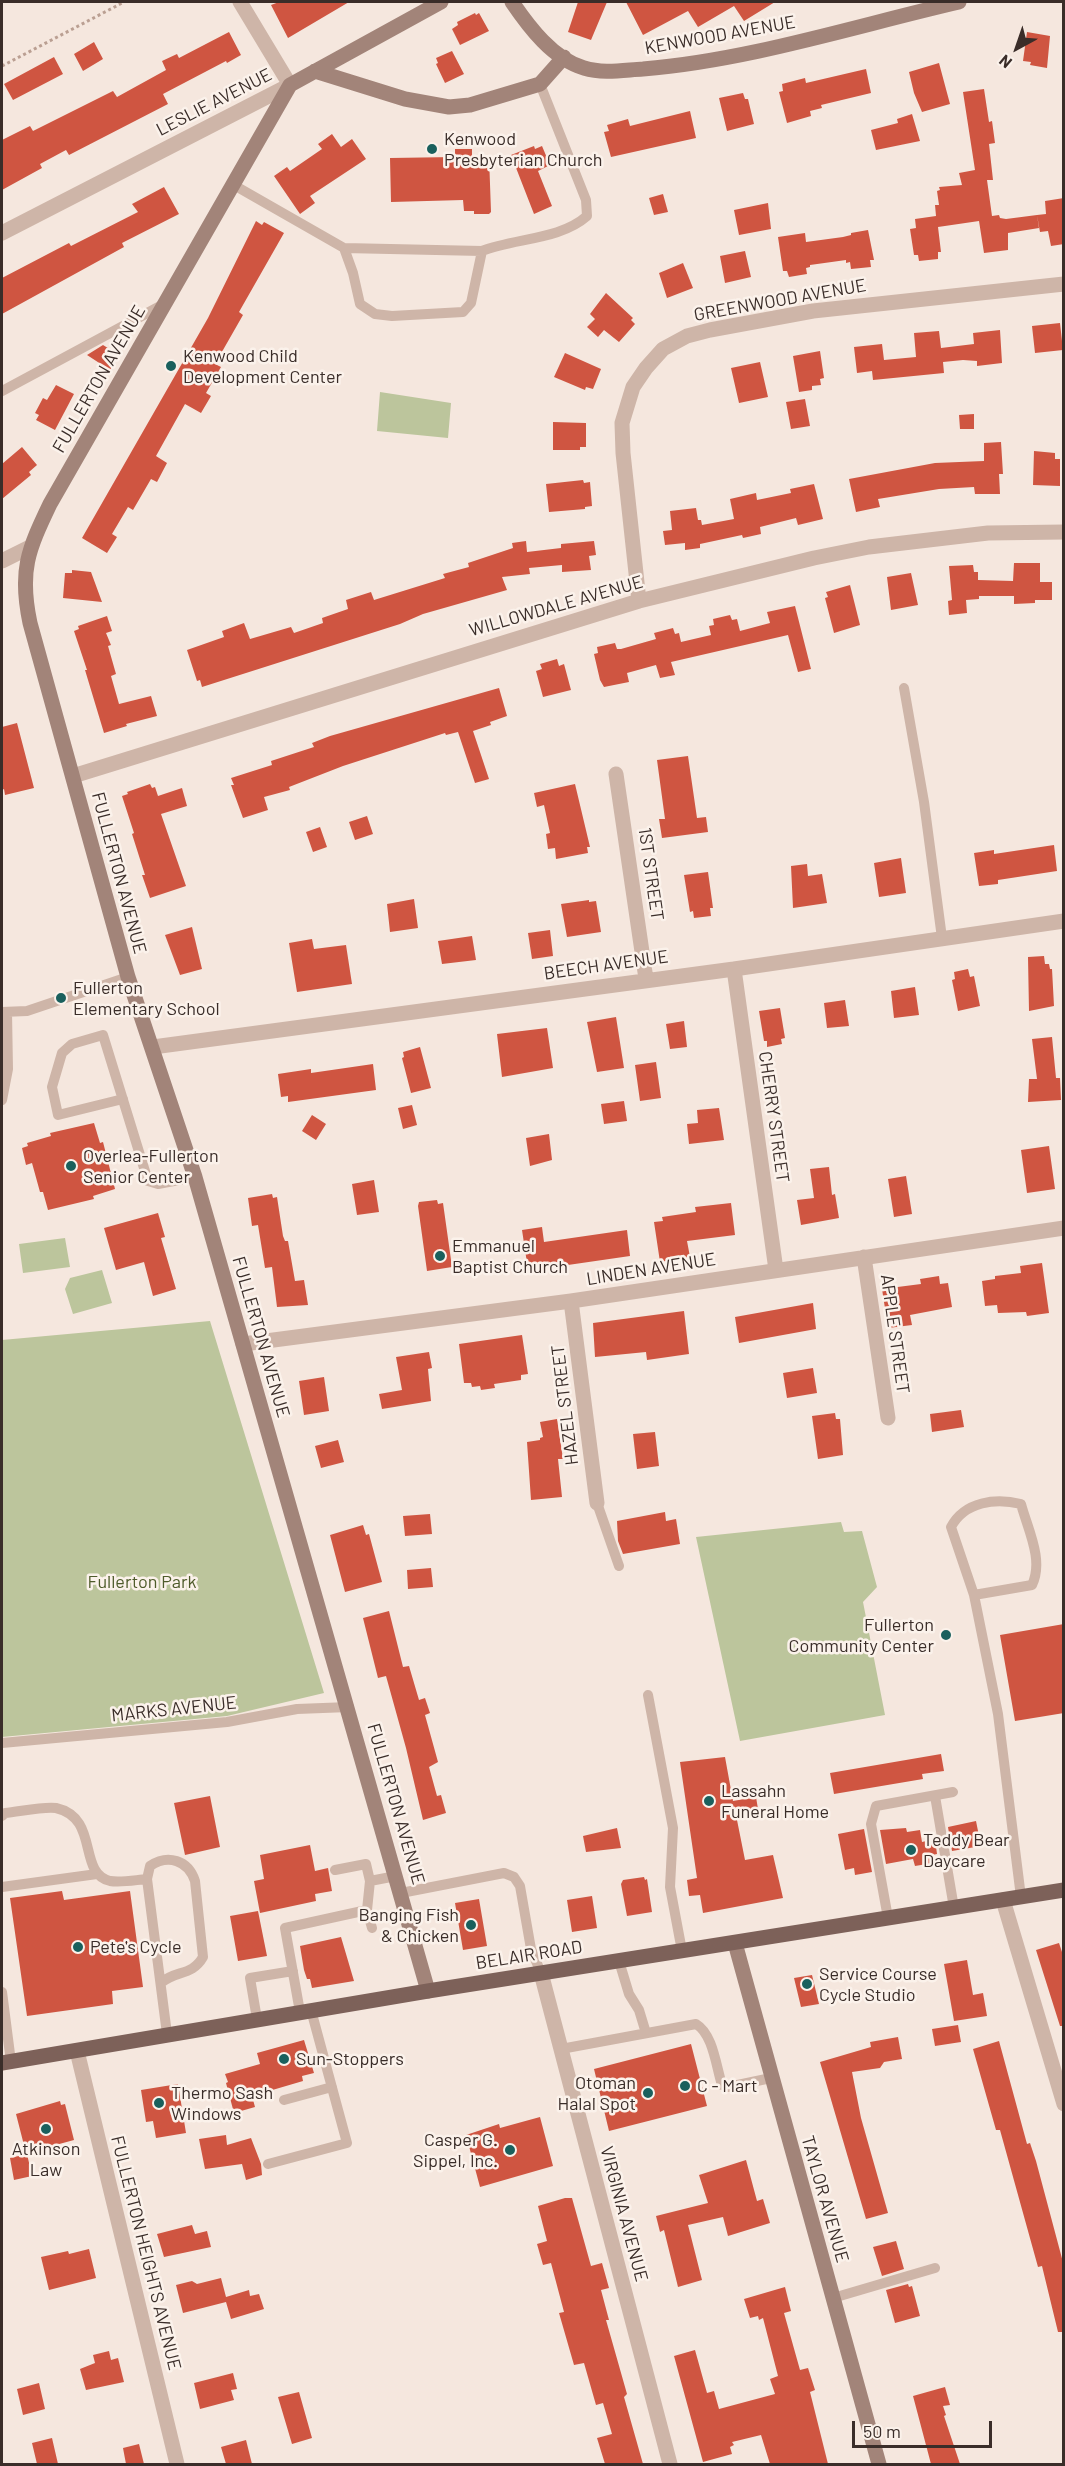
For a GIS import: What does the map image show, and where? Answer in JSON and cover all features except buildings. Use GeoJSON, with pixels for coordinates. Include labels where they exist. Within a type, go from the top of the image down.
{"type":"FeatureCollection","features":[{"type":"Feature","properties":{"kind":"main road","name":"BELAIR ROAD"},"geometry":{"type":"LineString","coordinates":[[7,2063],[305,2011],[1064,1890]]}},
{"type":"Feature","properties":{"kind":"street"},"geometry":{"type":"LineString","coordinates":[[240,2],[290,85]]}},
{"type":"Feature","properties":{"kind":"street","name":"LESLIE AVENUE"},"geometry":{"type":"LineString","coordinates":[[2,233],[290,85],[441,2]]}},
{"type":"Feature","properties":{"kind":"street","name":"KENWOOD AVENUE"},"geometry":{"type":"LineString","coordinates":[[512,2],[537,34],[564,57],[583,68],[610,71],[667,67],[788,43],[950,2]]}},
{"type":"Feature","properties":{"kind":"street"},"geometry":{"type":"LineString","coordinates":[[315,71],[405,99],[448,107],[470,105],[540,84],[564,57]]}},
{"type":"Feature","properties":{"kind":"street","name":"FULLERTON AVENUE"},"geometry":{"type":"LineString","coordinates":[[290,85],[50,504],[30,547],[24,574],[25,600],[128,977],[195,1177],[349,1707],[428,1991]]}},
{"type":"Feature","properties":{"kind":"street","name":"GREENWOOD AVENUE"},"geometry":{"type":"LineString","coordinates":[[639,601],[624,464],[622,423],[633,387],[663,349],[687,336],[710,330],[813,311],[1064,284]]}},
{"type":"Feature","properties":{"kind":"street","name":"WILLOWDALE AVENUE"},"geometry":{"type":"LineString","coordinates":[[73,776],[639,601],[814,558],[869,547],[988,533],[1064,532]]}},
{"type":"Feature","properties":{"kind":"street"},"geometry":{"type":"LineString","coordinates":[[2,561],[30,547]]}},
{"type":"Feature","properties":{"kind":"street","name":"1ST STREET"},"geometry":{"type":"LineString","coordinates":[[616,774],[646,979]]}},
{"type":"Feature","properties":{"kind":"street","name":"BEECH AVENUE"},"geometry":{"type":"LineString","coordinates":[[153,1047],[734,969],[1064,921]]}},
{"type":"Feature","properties":{"kind":"street","name":"CHERRY STREET"},"geometry":{"type":"LineString","coordinates":[[734,969],[777,1270]]}},
{"type":"Feature","properties":{"kind":"street","name":"LINDEN AVENUE"},"geometry":{"type":"LineString","coordinates":[[243,1344],[571,1301],[1064,1228]]}},
{"type":"Feature","properties":{"kind":"street","name":"APPLE STREET"},"geometry":{"type":"LineString","coordinates":[[864,1257],[888,1418]]}},
{"type":"Feature","properties":{"kind":"street","name":"HAZEL STREET"},"geometry":{"type":"LineString","coordinates":[[571,1301],[597,1503]]}},
{"type":"Feature","properties":{"kind":"street"},"geometry":{"type":"LineString","coordinates":[[1003,1900],[1064,2104]]}},
{"type":"Feature","properties":{"kind":"street","name":"TAYLOR AVENUE"},"geometry":{"type":"LineString","coordinates":[[735,1943],[879,2464]]}},
{"type":"Feature","properties":{"kind":"street","name":"VIRGINIA AVENUE"},"geometry":{"type":"LineString","coordinates":[[541,1973],[670,2464]]}},
{"type":"Feature","properties":{"kind":"street","name":"FULLERTON HEIGHTS AVENUE"},"geometry":{"type":"LineString","coordinates":[[77,2051],[177,2464]]}},
{"type":"Feature","properties":{"kind":"lane"},"geometry":{"type":"LineString","coordinates":[[232,184],[344,248],[482,251],[578,224],[587,216],[586,200],[540,84]]}},
{"type":"Feature","properties":{"kind":"lane"},"geometry":{"type":"LineString","coordinates":[[344,248],[360,304],[375,314],[392,316],[463,312],[471,303],[482,251]]}},
{"type":"Feature","properties":{"kind":"lane"},"geometry":{"type":"LineString","coordinates":[[2,391],[164,304]]}},
{"type":"Feature","properties":{"kind":"lane"},"geometry":{"type":"LineString","coordinates":[[904,688],[924,802],[942,938]]}},
{"type":"Feature","properties":{"kind":"lane"},"geometry":{"type":"LineString","coordinates":[[2,1100],[8,1069],[4,1012],[27,1011],[128,977]]}},
{"type":"Feature","properties":{"kind":"lane"},"geometry":{"type":"LineString","coordinates":[[123,1099],[58,1115],[52,1087],[62,1053],[72,1044],[103,1035],[123,1099],[148,1181],[158,1184],[195,1177]]}},
{"type":"Feature","properties":{"kind":"lane"},"geometry":{"type":"LineString","coordinates":[[974,1595],[1032,1586],[1037,1575],[1038,1564],[1021,1504],[1005,1500],[982,1503],[968,1509],[954,1521],[951,1527],[974,1595],[998,1714],[1021,1897]]}},
{"type":"Feature","properties":{"kind":"lane"},"geometry":{"type":"LineString","coordinates":[[597,1503],[620,1566]]}},
{"type":"Feature","properties":{"kind":"lane"},"geometry":{"type":"LineString","coordinates":[[648,1695],[673,1828],[670,1887],[682,1951]]}},
{"type":"Feature","properties":{"kind":"lane","name":"MARKS AVENUE"},"geometry":{"type":"LineString","coordinates":[[2,1743],[227,1722],[297,1709],[349,1707]]}},
{"type":"Feature","properties":{"kind":"lane"},"geometry":{"type":"LineString","coordinates":[[888,1918],[871,1824],[876,1806],[953,1792]]}},
{"type":"Feature","properties":{"kind":"lane"},"geometry":{"type":"LineString","coordinates":[[935,1796],[954,1908]]}},
{"type":"Feature","properties":{"kind":"lane"},"geometry":{"type":"LineString","coordinates":[[2,1816],[5,1813],[55,1808],[73,1816],[86,1835],[92,1864],[97,1874],[109,1881],[147,1879]]}},
{"type":"Feature","properties":{"kind":"lane"},"geometry":{"type":"LineString","coordinates":[[162,1982],[169,1976],[190,1971],[198,1966],[203,1957],[195,1881],[192,1872],[184,1864],[172,1859],[160,1859],[150,1866],[147,1879],[167,2034]]}},
{"type":"Feature","properties":{"kind":"lane"},"geometry":{"type":"LineString","coordinates":[[335,1870],[366,1864],[370,1881],[367,1910],[372,1928]]}},
{"type":"Feature","properties":{"kind":"lane"},"geometry":{"type":"LineString","coordinates":[[401,1893],[504,1873],[514,1877],[520,1886],[531,1948],[541,1973]]}},
{"type":"Feature","properties":{"kind":"lane"},"geometry":{"type":"LineString","coordinates":[[2,1887],[97,1874]]}},
{"type":"Feature","properties":{"kind":"lane"},"geometry":{"type":"LineString","coordinates":[[370,1881],[396,1876]]}},
{"type":"Feature","properties":{"kind":"lane"},"geometry":{"type":"LineString","coordinates":[[268,2164],[347,2143],[332,2087],[292,1971],[285,1928],[367,1910]]}},
{"type":"Feature","properties":{"kind":"lane"},"geometry":{"type":"LineString","coordinates":[[619,1961],[629,1994],[639,2010],[646,2033]]}},
{"type":"Feature","properties":{"kind":"lane"},"geometry":{"type":"LineString","coordinates":[[257,2019],[250,1978],[292,1971]]}},
{"type":"Feature","properties":{"kind":"lane"},"geometry":{"type":"LineString","coordinates":[[2,1992],[7,2063]]}},
{"type":"Feature","properties":{"kind":"lane"},"geometry":{"type":"LineString","coordinates":[[561,2049],[696,2024],[702,2028],[708,2040],[723,2085],[728,2087],[771,2078]]}},
{"type":"Feature","properties":{"kind":"lane"},"geometry":{"type":"LineString","coordinates":[[284,2100],[332,2087]]}},
{"type":"Feature","properties":{"kind":"lane"},"geometry":{"type":"LineString","coordinates":[[833,2298],[935,2268]]}},
{"type":"Feature","properties":{"kind":"path"},"geometry":{"type":"LineString","coordinates":[[2,66],[124,2]]}},
{"type":"Feature","properties":{"kind":"green space"},"geometry":{"type":"Polygon","coordinates":[[[380,392],[451,403],[448,438],[377,431],[380,392]]]}},
{"type":"Feature","properties":{"kind":"green space"},"geometry":{"type":"Polygon","coordinates":[[[65,1238],[70,1267],[23,1273],[19,1244],[65,1238]]]}},
{"type":"Feature","properties":{"kind":"green space"},"geometry":{"type":"Polygon","coordinates":[[[102,1270],[112,1303],[73,1314],[65,1289],[70,1278],[102,1270]]]}},
{"type":"Feature","properties":{"kind":"green space","name":"Fullerton Park"},"geometry":{"type":"Polygon","coordinates":[[[210,1321],[324,1693],[227,1716],[2,1737],[2,1340],[210,1321]]]}},
{"type":"Feature","properties":{"kind":"green space"},"geometry":{"type":"Polygon","coordinates":[[[841,1522],[844,1532],[862,1531],[877,1587],[863,1602],[885,1715],[740,1741],[696,1537],[841,1522]]]}},
{"type":"Feature","properties":{"kind":"place","name":"Kenwood Presbyterian Church"},"geometry":{"type":"Point","coordinates":[432,149]}},
{"type":"Feature","properties":{"kind":"place","name":"Kenwood Child Development Center"},"geometry":{"type":"Point","coordinates":[171,366]}},
{"type":"Feature","properties":{"kind":"place","name":"Fullerton Elementary School"},"geometry":{"type":"Point","coordinates":[61,998]}},
{"type":"Feature","properties":{"kind":"place","name":"Overlea-Fullerton Senior Center"},"geometry":{"type":"Point","coordinates":[71,1166]}},
{"type":"Feature","properties":{"kind":"place","name":"Emmanuel Baptist Church"},"geometry":{"type":"Point","coordinates":[440,1256]}},
{"type":"Feature","properties":{"kind":"place","name":"Fullerton Community Center"},"geometry":{"type":"Point","coordinates":[946,1635]}},
{"type":"Feature","properties":{"kind":"place","name":"Lassahn Funeral Home"},"geometry":{"type":"Point","coordinates":[709,1801]}},
{"type":"Feature","properties":{"kind":"place","name":"Teddy Bear Daycare"},"geometry":{"type":"Point","coordinates":[911,1850]}},
{"type":"Feature","properties":{"kind":"place","name":"Banging Fish & Chicken"},"geometry":{"type":"Point","coordinates":[471,1925]}},
{"type":"Feature","properties":{"kind":"place","name":"Pete's Cycle"},"geometry":{"type":"Point","coordinates":[78,1947]}},
{"type":"Feature","properties":{"kind":"place","name":"Service Course Cycle Studio"},"geometry":{"type":"Point","coordinates":[807,1984]}},
{"type":"Feature","properties":{"kind":"place","name":"Sun-Stoppers"},"geometry":{"type":"Point","coordinates":[284,2059]}},
{"type":"Feature","properties":{"kind":"place","name":"C - Mart"},"geometry":{"type":"Point","coordinates":[685,2086]}},
{"type":"Feature","properties":{"kind":"place","name":"Otoman Halal Spot"},"geometry":{"type":"Point","coordinates":[648,2093]}},
{"type":"Feature","properties":{"kind":"place","name":"Thermo Sash Windows"},"geometry":{"type":"Point","coordinates":[159,2103]}},
{"type":"Feature","properties":{"kind":"place","name":"Atkinson Law"},"geometry":{"type":"Point","coordinates":[46,2129]}},
{"type":"Feature","properties":{"kind":"place","name":"Casper G. Sippel, Inc."},"geometry":{"type":"Point","coordinates":[510,2150]}}]}
